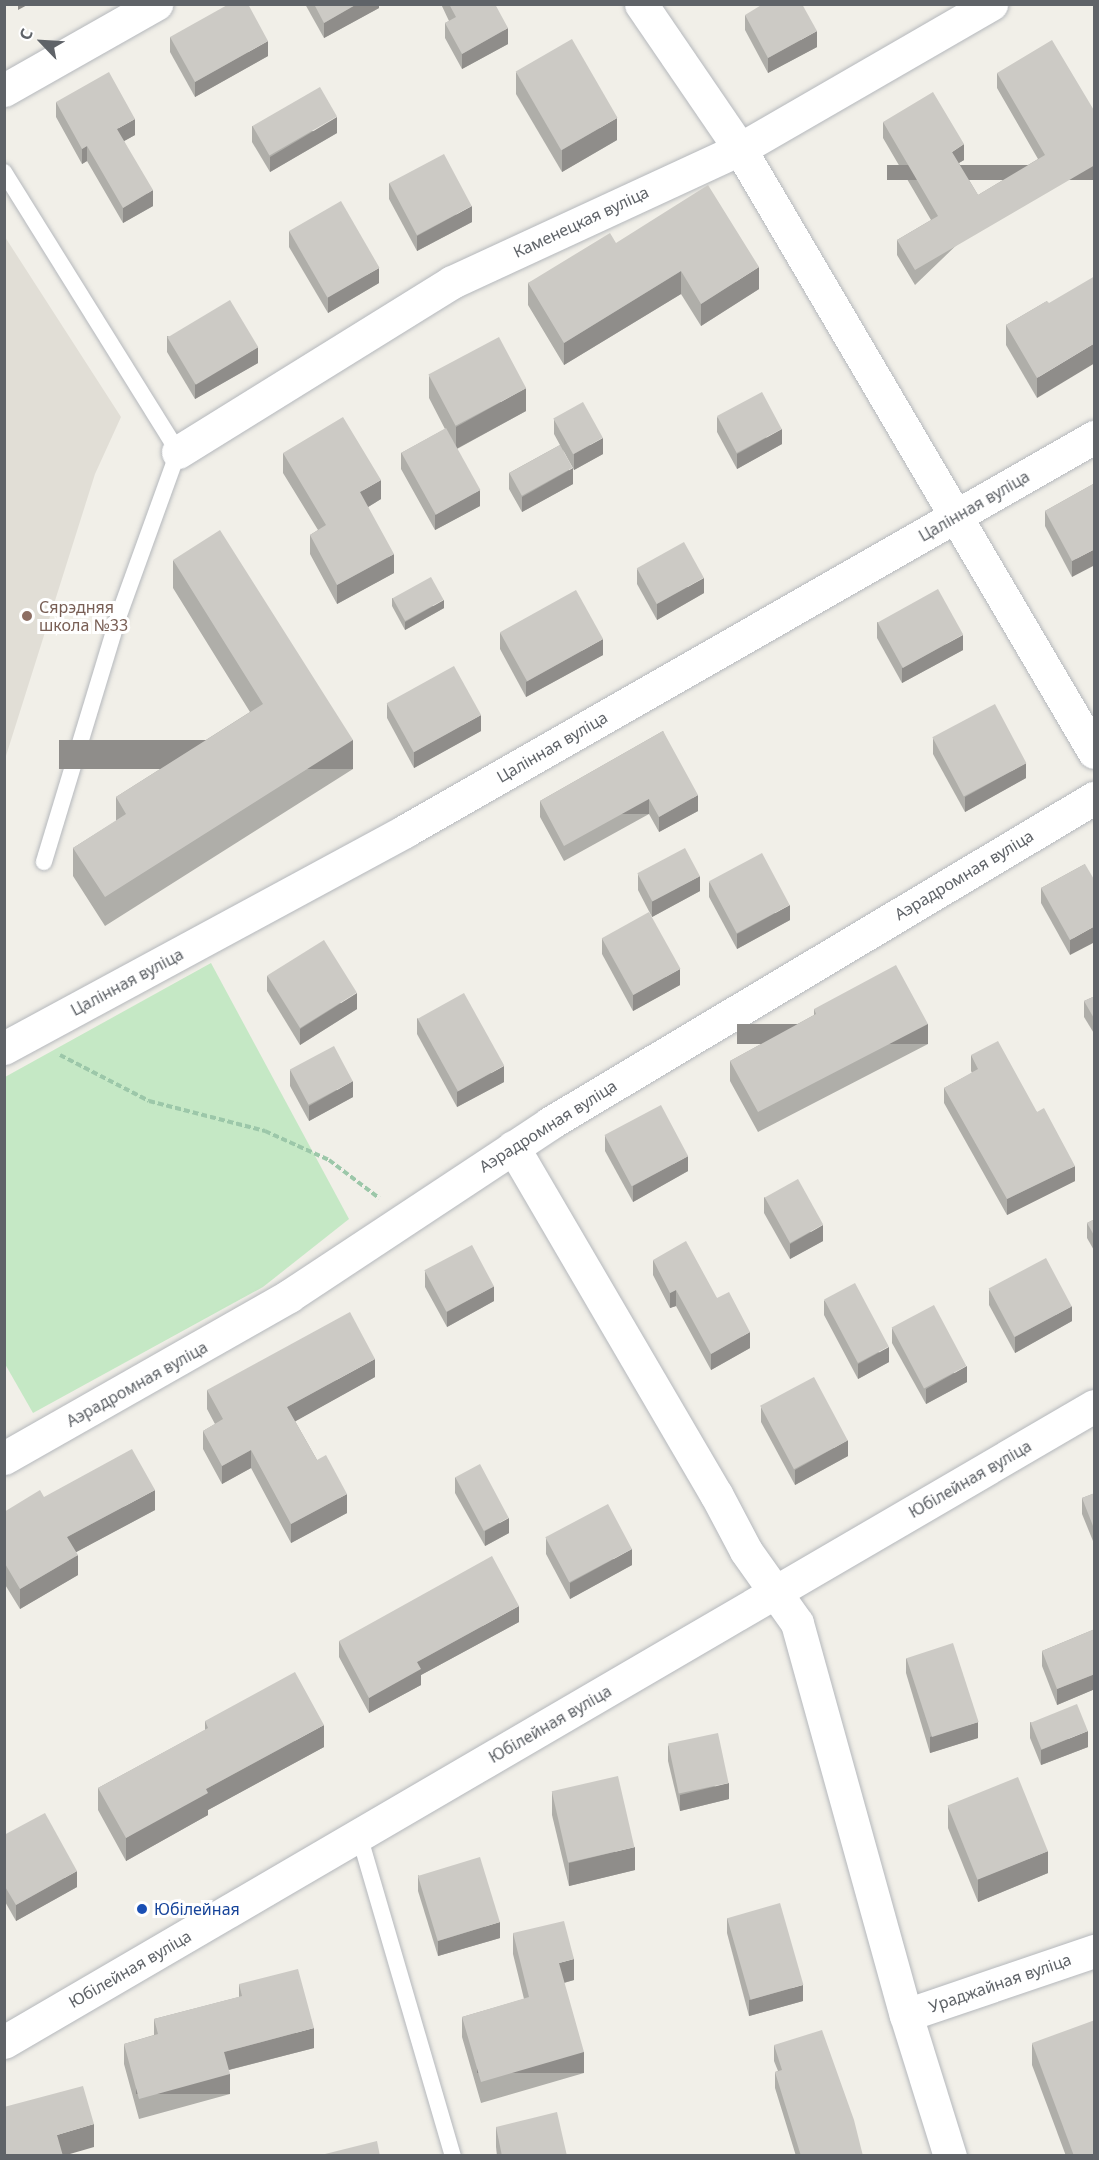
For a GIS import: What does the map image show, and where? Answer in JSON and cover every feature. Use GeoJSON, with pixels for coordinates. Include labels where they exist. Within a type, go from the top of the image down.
{"type":"FeatureCollection","features":[{"type":"Feature","properties":{"kind":"street"},"geometry":{"type":"LineString","coordinates":[[4,90],[156,4]]}},
{"type":"Feature","properties":{"kind":"street"},"geometry":{"type":"LineString","coordinates":[[640,4],[740,149],[958,515],[1095,752]]}},
{"type":"Feature","properties":{"kind":"street","name":"Каменецкая вуліца"},"geometry":{"type":"LineString","coordinates":[[178,452],[452,282],[740,149],[991,4]]}},
{"type":"Feature","properties":{"kind":"street","name":"Цалінная вуліца"},"geometry":{"type":"LineString","coordinates":[[15,1042],[405,831],[1095,437]]}},
{"type":"Feature","properties":{"kind":"street","name":"Аэрадромная вуліца"},"geometry":{"type":"LineString","coordinates":[[4,1458],[211,1342],[405,1219],[513,1147],[1095,798]]}},
{"type":"Feature","properties":{"kind":"street"},"geometry":{"type":"LineString","coordinates":[[513,1147],[711,1484],[746,1551],[778,1592],[797,1623],[906,2015],[950,2156]]}},
{"type":"Feature","properties":{"kind":"street","name":"Юбілейная вуліца"},"geometry":{"type":"LineString","coordinates":[[4,2042],[1095,1406]]}},
{"type":"Feature","properties":{"kind":"street","name":"Ураджайная вуліца"},"geometry":{"type":"LineString","coordinates":[[906,2015],[1095,1951]]}},
{"type":"Feature","properties":{"kind":"lane"},"geometry":{"type":"LineString","coordinates":[[4,172],[178,452],[118,618],[44,862]]}},
{"type":"Feature","properties":{"kind":"lane"},"geometry":{"type":"LineString","coordinates":[[359,1835],[453,2156]]}},
{"type":"Feature","properties":{"kind":"path"},"geometry":{"type":"LineString","coordinates":[[15,1042],[149,1101],[265,1131],[329,1160],[405,1219]]}},
{"type":"Feature","properties":{"kind":"shaded area","name":"Сярэдняя школа №33"},"geometry":{"type":"Polygon","coordinates":[[[5,237],[121,417],[95,474],[5,759],[5,237]]]}},
{"type":"Feature","properties":{"kind":"green space"},"geometry":{"type":"Polygon","coordinates":[[[211,963],[349,1219],[263,1287],[33,1413],[5,1364],[5,1077],[211,963]]]}},
{"type":"Feature","properties":{"kind":"building"},"geometry":{"type":"Polygon","coordinates":[[[229,4],[248,4],[268,41],[195,82],[170,37],[229,4]]]}},
{"type":"Feature","properties":{"kind":"building"},"geometry":{"type":"Polygon","coordinates":[[[314,4],[357,4],[324,23],[314,4]]]}},
{"type":"Feature","properties":{"kind":"building"},"geometry":{"type":"Polygon","coordinates":[[[449,4],[495,4],[508,28],[462,54],[445,23],[456,17],[449,4]]]}},
{"type":"Feature","properties":{"kind":"building"},"geometry":{"type":"Polygon","coordinates":[[[763,4],[802,4],[817,31],[768,58],[745,15],[763,4]]]}},
{"type":"Feature","properties":{"kind":"building"},"geometry":{"type":"Polygon","coordinates":[[[572,39],[618,118],[561,150],[516,72],[572,39]]]}},
{"type":"Feature","properties":{"kind":"building"},"geometry":{"type":"Polygon","coordinates":[[[1052,40],[1095,112],[1095,165],[915,270],[897,240],[938,216],[883,122],[933,92],[964,144],[952,152],[978,195],[1045,155],[997,73],[1052,40]]]}},
{"type":"Feature","properties":{"kind":"building"},"geometry":{"type":"Polygon","coordinates":[[[109,72],[135,119],[117,129],[153,190],[123,208],[87,146],[82,149],[56,102],[109,72]]]}},
{"type":"Feature","properties":{"kind":"building"},"geometry":{"type":"Polygon","coordinates":[[[320,87],[337,116],[269,155],[252,126],[320,87]]]}},
{"type":"Feature","properties":{"kind":"building"},"geometry":{"type":"Polygon","coordinates":[[[444,154],[472,206],[417,235],[389,183],[444,154]]]}},
{"type":"Feature","properties":{"kind":"building"},"geometry":{"type":"Polygon","coordinates":[[[708,185],[759,267],[701,304],[681,271],[564,343],[528,283],[610,233],[616,243],[708,185]]]}},
{"type":"Feature","properties":{"kind":"building"},"geometry":{"type":"Polygon","coordinates":[[[341,201],[380,268],[328,298],[289,231],[341,201]]]}},
{"type":"Feature","properties":{"kind":"building"},"geometry":{"type":"Polygon","coordinates":[[[1095,276],[1095,343],[1037,378],[1006,325],[1095,276]]]}},
{"type":"Feature","properties":{"kind":"building"},"geometry":{"type":"Polygon","coordinates":[[[230,300],[258,347],[196,385],[167,338],[230,300]]]}},
{"type":"Feature","properties":{"kind":"building"},"geometry":{"type":"Polygon","coordinates":[[[499,337],[526,388],[456,426],[428,375],[499,337]]]}},
{"type":"Feature","properties":{"kind":"building"},"geometry":{"type":"Polygon","coordinates":[[[762,392],[782,429],[737,453],[717,416],[762,392]]]}},
{"type":"Feature","properties":{"kind":"building"},"geometry":{"type":"Polygon","coordinates":[[[583,402],[603,438],[573,454],[553,418],[583,402]]]}},
{"type":"Feature","properties":{"kind":"building"},"geometry":{"type":"Polygon","coordinates":[[[343,417],[381,480],[360,492],[394,554],[337,585],[310,535],[326,525],[283,453],[343,417]]]}},
{"type":"Feature","properties":{"kind":"building"},"geometry":{"type":"Polygon","coordinates":[[[446,428],[480,490],[436,515],[401,453],[446,428]]]}},
{"type":"Feature","properties":{"kind":"building"},"geometry":{"type":"Polygon","coordinates":[[[560,445],[573,468],[522,496],[509,473],[560,445]]]}},
{"type":"Feature","properties":{"kind":"building"},"geometry":{"type":"Polygon","coordinates":[[[1095,483],[1095,549],[1072,561],[1045,511],[1095,483]]]}},
{"type":"Feature","properties":{"kind":"building"},"geometry":{"type":"Polygon","coordinates":[[[220,530],[353,740],[105,897],[73,848],[126,814],[116,797],[263,704],[173,560],[220,530]]]}},
{"type":"Feature","properties":{"kind":"building"},"geometry":{"type":"Polygon","coordinates":[[[684,542],[704,578],[657,604],[637,568],[684,542]]]}},
{"type":"Feature","properties":{"kind":"building"},"geometry":{"type":"Polygon","coordinates":[[[431,577],[444,600],[405,621],[393,598],[431,577]]]}},
{"type":"Feature","properties":{"kind":"building"},"geometry":{"type":"Polygon","coordinates":[[[938,589],[963,634],[903,668],[878,622],[938,589]]]}},
{"type":"Feature","properties":{"kind":"building"},"geometry":{"type":"Polygon","coordinates":[[[576,590],[603,639],[527,681],[500,632],[576,590]]]}},
{"type":"Feature","properties":{"kind":"building"},"geometry":{"type":"Polygon","coordinates":[[[454,666],[481,715],[414,752],[387,703],[454,666]]]}},
{"type":"Feature","properties":{"kind":"building"},"geometry":{"type":"Polygon","coordinates":[[[995,704],[1026,763],[964,796],[932,737],[995,704]]]}},
{"type":"Feature","properties":{"kind":"building"},"geometry":{"type":"Polygon","coordinates":[[[663,731],[698,795],[659,817],[649,799],[564,846],[540,801],[663,731]]]}},
{"type":"Feature","properties":{"kind":"building"},"geometry":{"type":"Polygon","coordinates":[[[685,848],[700,876],[652,902],[637,873],[685,848]]]}},
{"type":"Feature","properties":{"kind":"building"},"geometry":{"type":"Polygon","coordinates":[[[762,853],[790,905],[737,933],[709,881],[762,853]]]}},
{"type":"Feature","properties":{"kind":"building"},"geometry":{"type":"Polygon","coordinates":[[[1085,864],[1095,881],[1095,926],[1070,940],[1041,888],[1085,864]]]}},
{"type":"Feature","properties":{"kind":"building"},"geometry":{"type":"Polygon","coordinates":[[[649,912],[681,969],[633,995],[602,938],[649,912]]]}},
{"type":"Feature","properties":{"kind":"building"},"geometry":{"type":"Polygon","coordinates":[[[324,940],[357,993],[300,1028],[267,976],[324,940]]]}},
{"type":"Feature","properties":{"kind":"building"},"geometry":{"type":"Polygon","coordinates":[[[896,965],[928,1024],[758,1112],[730,1061],[816,1014],[814,1009],[896,965]]]}},
{"type":"Feature","properties":{"kind":"building"},"geometry":{"type":"Polygon","coordinates":[[[464,993],[504,1066],[458,1091],[418,1019],[464,993]]]}},
{"type":"Feature","properties":{"kind":"building"},"geometry":{"type":"Polygon","coordinates":[[[1095,996],[1095,1020],[1084,1001],[1095,996]]]}},
{"type":"Feature","properties":{"kind":"building"},"geometry":{"type":"Polygon","coordinates":[[[998,1041],[1037,1112],[1044,1108],[1075,1166],[1007,1199],[944,1088],[978,1069],[971,1055],[998,1041]]]}},
{"type":"Feature","properties":{"kind":"building"},"geometry":{"type":"Polygon","coordinates":[[[334,1046],[353,1081],[309,1105],[290,1069],[334,1046]]]}},
{"type":"Feature","properties":{"kind":"building"},"geometry":{"type":"Polygon","coordinates":[[[661,1105],[688,1156],[632,1186],[604,1135],[661,1105]]]}},
{"type":"Feature","properties":{"kind":"building"},"geometry":{"type":"Polygon","coordinates":[[[798,1179],[823,1224],[790,1243],[765,1197],[798,1179]]]}},
{"type":"Feature","properties":{"kind":"building"},"geometry":{"type":"Polygon","coordinates":[[[1095,1219],[1095,1237],[1087,1223],[1095,1219]]]}},
{"type":"Feature","properties":{"kind":"building"},"geometry":{"type":"Polygon","coordinates":[[[686,1241],[717,1298],[729,1292],[750,1332],[711,1354],[676,1290],[670,1293],[653,1260],[686,1241]]]}},
{"type":"Feature","properties":{"kind":"building"},"geometry":{"type":"Polygon","coordinates":[[[472,1245],[494,1286],[446,1312],[424,1270],[472,1245]]]}},
{"type":"Feature","properties":{"kind":"building"},"geometry":{"type":"Polygon","coordinates":[[[1046,1258],[1072,1307],[1014,1337],[989,1289],[1046,1258]]]}},
{"type":"Feature","properties":{"kind":"building"},"geometry":{"type":"Polygon","coordinates":[[[855,1283],[889,1347],[858,1363],[824,1299],[855,1283]]]}},
{"type":"Feature","properties":{"kind":"building"},"geometry":{"type":"Polygon","coordinates":[[[934,1305],[966,1366],[924,1388],[892,1328],[934,1305]]]}},
{"type":"Feature","properties":{"kind":"building"},"geometry":{"type":"Polygon","coordinates":[[[350,1312],[375,1359],[287,1407],[317,1460],[326,1455],[347,1494],[291,1524],[251,1450],[222,1466],[203,1431],[223,1419],[207,1390],[350,1312]]]}},
{"type":"Feature","properties":{"kind":"building"},"geometry":{"type":"Polygon","coordinates":[[[814,1377],[848,1441],[794,1469],[760,1406],[814,1377]]]}},
{"type":"Feature","properties":{"kind":"building"},"geometry":{"type":"Polygon","coordinates":[[[132,1449],[155,1490],[67,1537],[78,1555],[20,1589],[4,1562],[4,1512],[40,1490],[44,1497],[132,1449]]]}},
{"type":"Feature","properties":{"kind":"building"},"geometry":{"type":"Polygon","coordinates":[[[480,1464],[509,1518],[484,1531],[455,1477],[480,1464]]]}},
{"type":"Feature","properties":{"kind":"building"},"geometry":{"type":"Polygon","coordinates":[[[1095,1493],[1095,1531],[1082,1498],[1095,1493]]]}},
{"type":"Feature","properties":{"kind":"building"},"geometry":{"type":"Polygon","coordinates":[[[608,1504],[632,1549],[569,1582],[545,1537],[608,1504]]]}},
{"type":"Feature","properties":{"kind":"building"},"geometry":{"type":"Polygon","coordinates":[[[492,1556],[519,1606],[417,1662],[421,1669],[369,1698],[339,1641],[492,1556]]]}},
{"type":"Feature","properties":{"kind":"building"},"geometry":{"type":"Polygon","coordinates":[[[1095,1629],[1095,1674],[1057,1689],[1042,1651],[1095,1629]]]}},
{"type":"Feature","properties":{"kind":"building"},"geometry":{"type":"Polygon","coordinates":[[[953,1643],[979,1722],[932,1737],[906,1658],[953,1643]]]}},
{"type":"Feature","properties":{"kind":"building"},"geometry":{"type":"Polygon","coordinates":[[[295,1672],[324,1725],[206,1789],[208,1793],[126,1838],[98,1788],[208,1728],[205,1721],[295,1672]]]}},
{"type":"Feature","properties":{"kind":"building"},"geometry":{"type":"Polygon","coordinates":[[[1077,1704],[1088,1731],[1042,1750],[1031,1723],[1077,1704]]]}},
{"type":"Feature","properties":{"kind":"building"},"geometry":{"type":"Polygon","coordinates":[[[718,1733],[729,1783],[679,1793],[668,1744],[718,1733]]]}},
{"type":"Feature","properties":{"kind":"building"},"geometry":{"type":"Polygon","coordinates":[[[618,1776],[634,1847],[568,1862],[552,1791],[618,1776]]]}},
{"type":"Feature","properties":{"kind":"building"},"geometry":{"type":"Polygon","coordinates":[[[1018,1777],[1048,1851],[978,1880],[948,1805],[1018,1777]]]}},
{"type":"Feature","properties":{"kind":"building"},"geometry":{"type":"Polygon","coordinates":[[[45,1813],[77,1871],[16,1905],[4,1885],[4,1835],[45,1813]]]}},
{"type":"Feature","properties":{"kind":"building"},"geometry":{"type":"Polygon","coordinates":[[[480,1857],[500,1922],[438,1941],[418,1876],[480,1857]]]}},
{"type":"Feature","properties":{"kind":"building"},"geometry":{"type":"Polygon","coordinates":[[[780,1903],[803,1985],[751,2000],[727,1918],[780,1903]]]}},
{"type":"Feature","properties":{"kind":"building"},"geometry":{"type":"Polygon","coordinates":[[[564,1921],[574,1959],[559,1963],[584,2052],[481,2082],[462,2017],[529,1997],[513,1933],[564,1921]]]}},
{"type":"Feature","properties":{"kind":"building"},"geometry":{"type":"Polygon","coordinates":[[[298,1969],[314,2028],[224,2052],[230,2074],[139,2099],[124,2044],[158,2034],[154,2019],[242,1996],[239,1984],[298,1969]]]}},
{"type":"Feature","properties":{"kind":"building"},"geometry":{"type":"Polygon","coordinates":[[[1095,2020],[1095,2156],[1074,2156],[1032,2043],[1095,2020]]]}},
{"type":"Feature","properties":{"kind":"building"},"geometry":{"type":"Polygon","coordinates":[[[822,2030],[854,2120],[863,2156],[801,2156],[775,2072],[782,2070],[774,2045],[822,2030]]]}},
{"type":"Feature","properties":{"kind":"building"},"geometry":{"type":"Polygon","coordinates":[[[83,2086],[94,2124],[57,2135],[63,2156],[4,2156],[4,2107],[83,2086]]]}},
{"type":"Feature","properties":{"kind":"building"},"geometry":{"type":"Polygon","coordinates":[[[557,2112],[567,2156],[502,2156],[496,2127],[557,2112]]]}},
{"type":"Feature","properties":{"kind":"building"},"geometry":{"type":"Polygon","coordinates":[[[377,2141],[380,2156],[317,2156],[377,2141]]]}},
{"type":"Feature","properties":{"kind":"place","name":"Сярэдняя школа №33"},"geometry":{"type":"Point","coordinates":[27,616]}},
{"type":"Feature","properties":{"kind":"place","name":"Юбілейная"},"geometry":{"type":"Point","coordinates":[142,1909]}}]}
